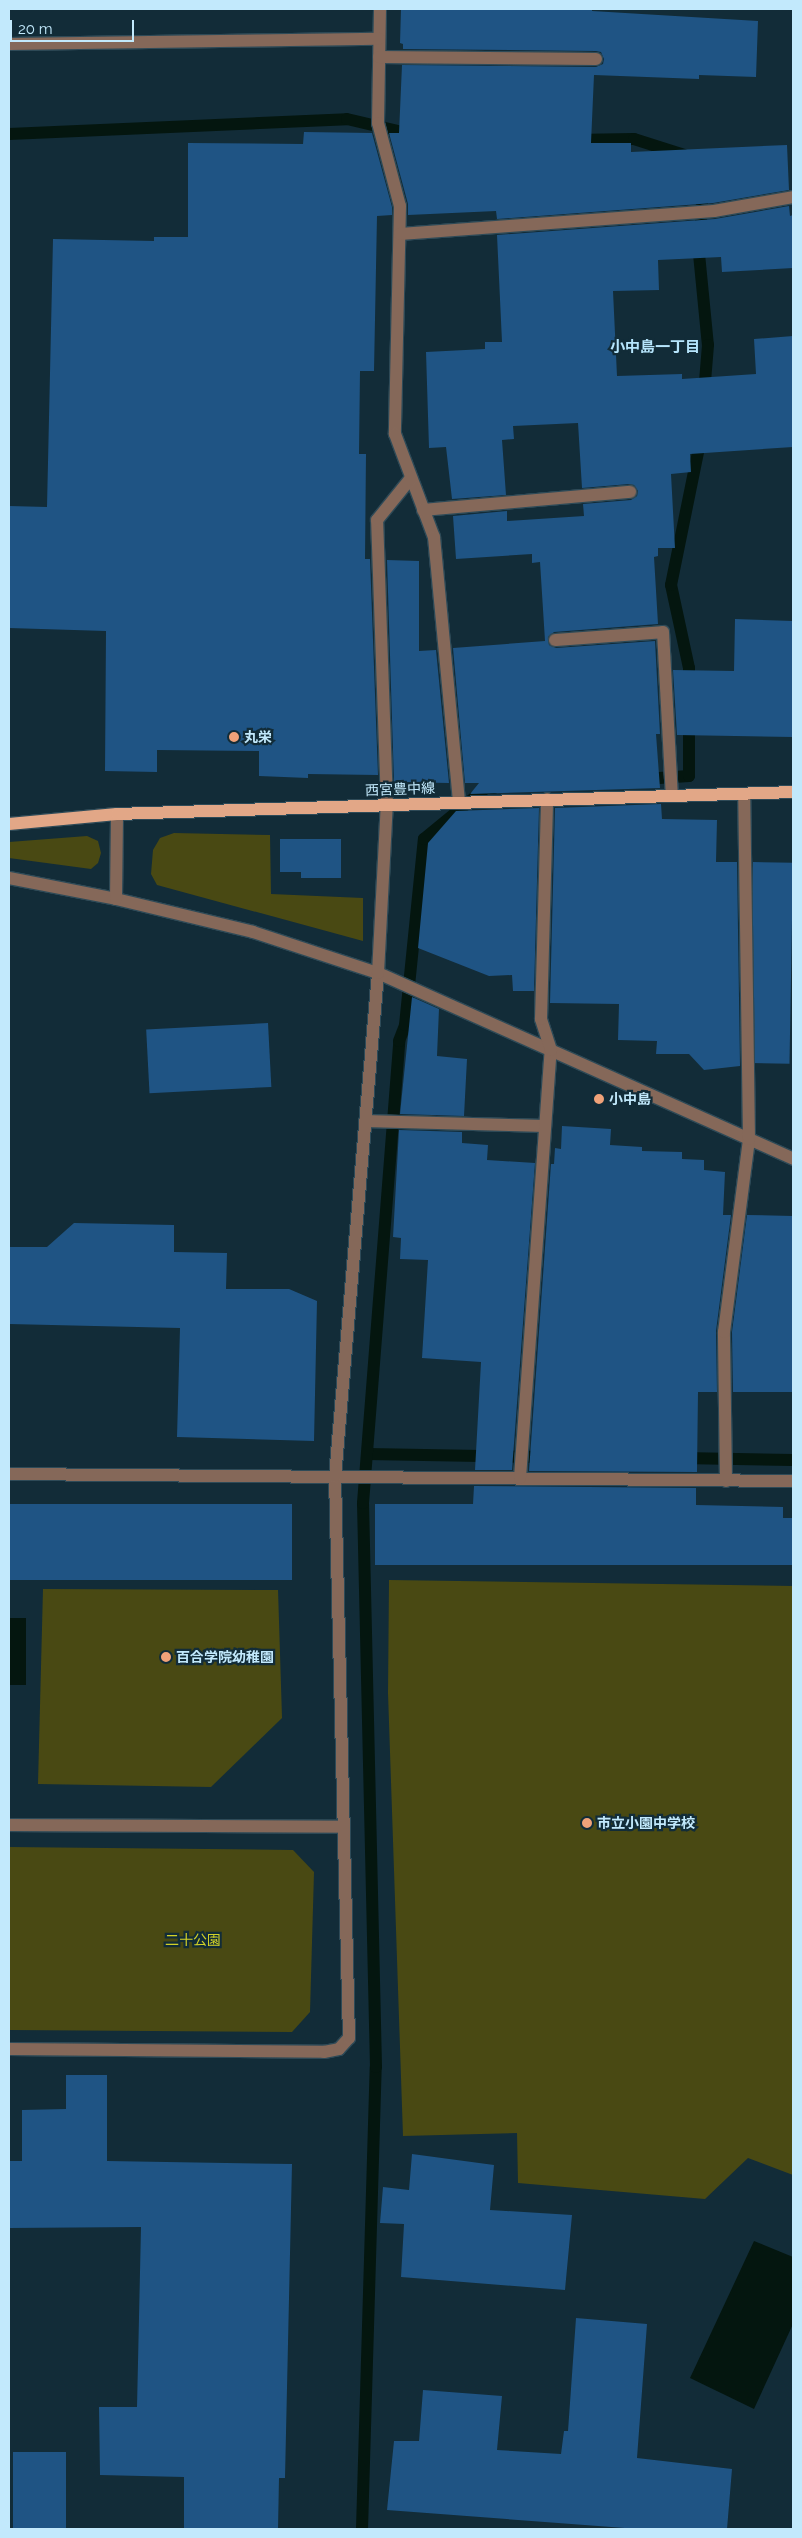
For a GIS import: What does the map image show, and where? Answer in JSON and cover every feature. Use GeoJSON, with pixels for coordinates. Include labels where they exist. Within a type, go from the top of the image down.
{"type":"FeatureCollection","features":[{"type":"Feature","properties":{"kind":"main road","name":"西宮豊中線"},"geometry":{"type":"LineString","coordinates":[[9,824],[117,814],[793,792]]}},
{"type":"Feature","properties":{"kind":"street"},"geometry":{"type":"LineString","coordinates":[[380,9],[378,123],[400,206],[395,434],[434,537],[459,802]]}},
{"type":"Feature","properties":{"kind":"street"},"geometry":{"type":"LineString","coordinates":[[9,44],[379,39]]}},
{"type":"Feature","properties":{"kind":"street"},"geometry":{"type":"LineString","coordinates":[[379,57],[596,59]]}},
{"type":"Feature","properties":{"kind":"street"},"geometry":{"type":"LineString","coordinates":[[400,234],[714,211],[793,198]]}},
{"type":"Feature","properties":{"kind":"street"},"geometry":{"type":"LineString","coordinates":[[9,2049],[324,2052],[339,2049],[348,2038],[335,1477],[378,973],[387,804],[377,520],[411,478]]}},
{"type":"Feature","properties":{"kind":"street"},"geometry":{"type":"LineString","coordinates":[[423,510],[630,492]]}},
{"type":"Feature","properties":{"kind":"street"},"geometry":{"type":"LineString","coordinates":[[555,640],[663,632],[672,796]]}},
{"type":"Feature","properties":{"kind":"street"},"geometry":{"type":"LineString","coordinates":[[726,1481],[724,1332],[749,1139],[744,794]]}},
{"type":"Feature","properties":{"kind":"street"},"geometry":{"type":"LineString","coordinates":[[520,1478],[551,1050],[542,1018],[547,799]]}},
{"type":"Feature","properties":{"kind":"street"},"geometry":{"type":"LineString","coordinates":[[116,898],[117,814]]}},
{"type":"Feature","properties":{"kind":"street"},"geometry":{"type":"LineString","coordinates":[[9,878],[116,898],[253,932],[378,973],[793,1159]]}},
{"type":"Feature","properties":{"kind":"street"},"geometry":{"type":"LineString","coordinates":[[365,1121],[546,1126]]}},
{"type":"Feature","properties":{"kind":"street"},"geometry":{"type":"LineString","coordinates":[[9,1474],[793,1481]]}},
{"type":"Feature","properties":{"kind":"street"},"geometry":{"type":"LineString","coordinates":[[9,1825],[344,1827]]}},
{"type":"Feature","properties":{"kind":"green space"},"geometry":{"type":"Polygon","coordinates":[[[174,833],[270,835],[271,894],[363,898],[363,941],[157,885],[151,874],[153,850],[160,838],[174,833]]]}},
{"type":"Feature","properties":{"kind":"green space"},"geometry":{"type":"Polygon","coordinates":[[[87,836],[98,841],[101,853],[98,863],[91,869],[9,858],[9,842],[87,836]]]}},
{"type":"Feature","properties":{"kind":"green space"},"geometry":{"type":"Polygon","coordinates":[[[389,1580],[793,1586],[793,2175],[748,2158],[705,2199],[518,2183],[517,2133],[403,2136],[388,1693],[389,1580]]]}},
{"type":"Feature","properties":{"kind":"green space"},"geometry":{"type":"Polygon","coordinates":[[[43,1589],[278,1590],[282,1718],[211,1787],[38,1784],[43,1589]]]}},
{"type":"Feature","properties":{"kind":"green space","name":"二十公園"},"geometry":{"type":"Polygon","coordinates":[[[9,1847],[293,1850],[314,1872],[310,2012],[292,2032],[9,2030],[9,1847]]]}},
{"type":"Feature","properties":{"kind":"shaded area"},"geometry":{"type":"Polygon","coordinates":[[[9,1618],[26,1618],[26,1685],[9,1685],[9,1618]]]}},
{"type":"Feature","properties":{"kind":"shaded area"},"geometry":{"type":"Polygon","coordinates":[[[754,2241],[793,2257],[793,2324],[754,2409],[690,2378],[754,2241]]]}},
{"type":"Feature","properties":{"kind":"building"},"geometry":{"type":"Polygon","coordinates":[[[401,9],[592,9],[592,11],[758,21],[756,77],[699,75],[699,79],[594,75],[591,143],[631,143],[631,152],[787,145],[789,190],[713,203],[497,219],[496,211],[408,215],[408,204],[389,133],[399,133],[402,65],[596,67],[603,64],[604,59],[601,52],[596,51],[403,49],[403,44],[400,43],[401,9]]]}},
{"type":"Feature","properties":{"kind":"building"},"geometry":{"type":"Polygon","coordinates":[[[304,132],[372,133],[392,207],[392,215],[377,216],[374,371],[360,371],[359,454],[366,454],[365,559],[370,559],[378,775],[308,774],[308,778],[259,776],[259,751],[157,750],[157,772],[105,771],[106,631],[9,628],[9,506],[47,507],[53,239],[154,241],[154,237],[188,237],[188,143],[303,144],[304,132]]]}},
{"type":"Feature","properties":{"kind":"building"},"geometry":{"type":"Polygon","coordinates":[[[789,206],[790,216],[793,215],[793,268],[722,272],[721,257],[658,260],[659,290],[613,291],[617,376],[682,374],[682,379],[756,374],[754,339],[793,336],[793,447],[690,454],[691,472],[671,474],[675,548],[658,548],[658,556],[654,557],[658,624],[554,632],[548,637],[549,645],[556,648],[655,641],[660,734],[656,734],[660,788],[470,794],[479,783],[465,783],[453,648],[545,641],[540,562],[532,563],[532,554],[456,559],[453,516],[507,511],[507,521],[584,516],[583,504],[631,500],[637,496],[638,491],[634,485],[629,484],[582,488],[578,423],[513,426],[514,439],[502,440],[506,495],[452,499],[446,447],[429,448],[426,352],[485,349],[485,342],[502,342],[497,235],[715,219],[789,206]]]}},
{"type":"Feature","properties":{"kind":"building"},"geometry":{"type":"Polygon","coordinates":[[[387,560],[419,561],[419,651],[436,650],[449,783],[394,782],[387,560]]]}},
{"type":"Feature","properties":{"kind":"building"},"geometry":{"type":"Polygon","coordinates":[[[735,619],[793,621],[793,737],[677,735],[673,670],[734,671],[735,619]]]}},
{"type":"Feature","properties":{"kind":"building"},"geometry":{"type":"Polygon","coordinates":[[[661,804],[662,819],[717,820],[716,862],[737,862],[740,1066],[704,1070],[689,1054],[656,1054],[657,1041],[618,1040],[619,1004],[550,1003],[555,808],[661,804]]]}},
{"type":"Feature","properties":{"kind":"building"},"geometry":{"type":"Polygon","coordinates":[[[539,808],[534,991],[513,991],[512,975],[489,976],[418,948],[428,843],[456,811],[539,808]]]}},
{"type":"Feature","properties":{"kind":"building"},"geometry":{"type":"Polygon","coordinates":[[[280,839],[341,839],[341,878],[301,878],[301,872],[280,872],[280,839]]]}},
{"type":"Feature","properties":{"kind":"building"},"geometry":{"type":"Polygon","coordinates":[[[753,862],[793,863],[789,1064],[749,1063],[753,862]]]}},
{"type":"Feature","properties":{"kind":"building"},"geometry":{"type":"Polygon","coordinates":[[[412,997],[439,1009],[437,1056],[467,1059],[464,1116],[400,1114],[412,997]]]}},
{"type":"Feature","properties":{"kind":"building"},"geometry":{"type":"Polygon","coordinates":[[[268,1023],[271,1087],[150,1093],[146,1029],[268,1023]]]}},
{"type":"Feature","properties":{"kind":"building"},"geometry":{"type":"Polygon","coordinates":[[[562,1126],[611,1129],[610,1145],[642,1147],[642,1151],[682,1152],[682,1159],[704,1160],[704,1170],[725,1172],[723,1215],[731,1215],[716,1331],[717,1392],[698,1392],[697,1472],[529,1471],[551,1164],[554,1164],[555,1148],[561,1149],[562,1126]]]}},
{"type":"Feature","properties":{"kind":"building"},"geometry":{"type":"Polygon","coordinates":[[[399,1130],[462,1132],[462,1143],[488,1145],[487,1160],[535,1163],[512,1470],[475,1470],[481,1362],[422,1358],[428,1260],[400,1259],[401,1238],[393,1237],[399,1130]]]}},
{"type":"Feature","properties":{"kind":"building"},"geometry":{"type":"Polygon","coordinates":[[[747,1215],[793,1216],[793,1392],[733,1392],[732,1332],[747,1215]]]}},
{"type":"Feature","properties":{"kind":"building"},"geometry":{"type":"Polygon","coordinates":[[[74,1223],[174,1225],[174,1252],[227,1253],[226,1289],[289,1289],[317,1301],[314,1441],[177,1437],[180,1328],[9,1324],[9,1247],[47,1247],[74,1223]]]}},
{"type":"Feature","properties":{"kind":"building"},"geometry":{"type":"Polygon","coordinates":[[[474,1486],[696,1488],[696,1505],[783,1507],[783,1518],[793,1518],[793,1565],[375,1565],[375,1504],[473,1504],[474,1486]]]}},
{"type":"Feature","properties":{"kind":"building"},"geometry":{"type":"Polygon","coordinates":[[[9,1504],[292,1504],[292,1580],[9,1580],[9,1504]]]}},
{"type":"Feature","properties":{"kind":"building"},"geometry":{"type":"Polygon","coordinates":[[[66,2075],[107,2075],[107,2161],[292,2164],[285,2478],[279,2478],[278,2529],[184,2529],[184,2477],[100,2475],[99,2407],[137,2407],[141,2227],[9,2228],[9,2161],[22,2161],[22,2110],[66,2109],[66,2075]]]}},
{"type":"Feature","properties":{"kind":"building"},"geometry":{"type":"Polygon","coordinates":[[[412,2154],[494,2165],[490,2210],[572,2215],[565,2290],[401,2277],[404,2224],[380,2223],[383,2187],[409,2190],[412,2154]]]}},
{"type":"Feature","properties":{"kind":"building"},"geometry":{"type":"Polygon","coordinates":[[[576,2318],[647,2324],[637,2458],[732,2469],[727,2529],[638,2529],[387,2510],[394,2441],[419,2441],[423,2390],[502,2396],[497,2450],[561,2454],[564,2431],[568,2431],[576,2318]]]}},
{"type":"Feature","properties":{"kind":"building"},"geometry":{"type":"Polygon","coordinates":[[[13,2452],[66,2452],[66,2529],[13,2529],[13,2452]]]}},
{"type":"Feature","properties":{"kind":"waterway"},"geometry":{"type":"LineString","coordinates":[[9,134],[347,119],[415,135]]}},
{"type":"Feature","properties":{"kind":"waterway"},"geometry":{"type":"LineString","coordinates":[[574,140],[634,139],[684,155]]}},
{"type":"Feature","properties":{"kind":"waterway"},"geometry":{"type":"LineString","coordinates":[[703,187],[699,254],[708,345],[704,394]]}},
{"type":"Feature","properties":{"kind":"waterway"},"geometry":{"type":"LineString","coordinates":[[689,687],[689,668],[671,585],[701,437]]}},
{"type":"Feature","properties":{"kind":"waterway"},"geometry":{"type":"LineString","coordinates":[[644,779],[689,776],[689,719]]}},
{"type":"Feature","properties":{"kind":"waterway"},"geometry":{"type":"LineString","coordinates":[[362,2529],[376,2067],[363,1503],[399,1041],[405,1025],[424,839],[486,788],[494,788]]}},
{"type":"Feature","properties":{"kind":"waterway"},"geometry":{"type":"LineString","coordinates":[[367,1454],[546,1457]]}},
{"type":"Feature","properties":{"kind":"waterway"},"geometry":{"type":"LineString","coordinates":[[681,1458],[793,1460]]}},
{"type":"Feature","properties":{"kind":"place","name":"丸栄"},"geometry":{"type":"Point","coordinates":[234,737]}},
{"type":"Feature","properties":{"kind":"place","name":"小中島"},"geometry":{"type":"Point","coordinates":[599,1099]}},
{"type":"Feature","properties":{"kind":"place","name":"百合学院幼稚園"},"geometry":{"type":"Point","coordinates":[166,1657]}},
{"type":"Feature","properties":{"kind":"place","name":"市立小園中学校"},"geometry":{"type":"Point","coordinates":[587,1823]}},
{"type":"Feature","properties":{"kind":"district","name":"小中島一丁目"},"geometry":{"type":"Point","coordinates":[655,348]}}]}
